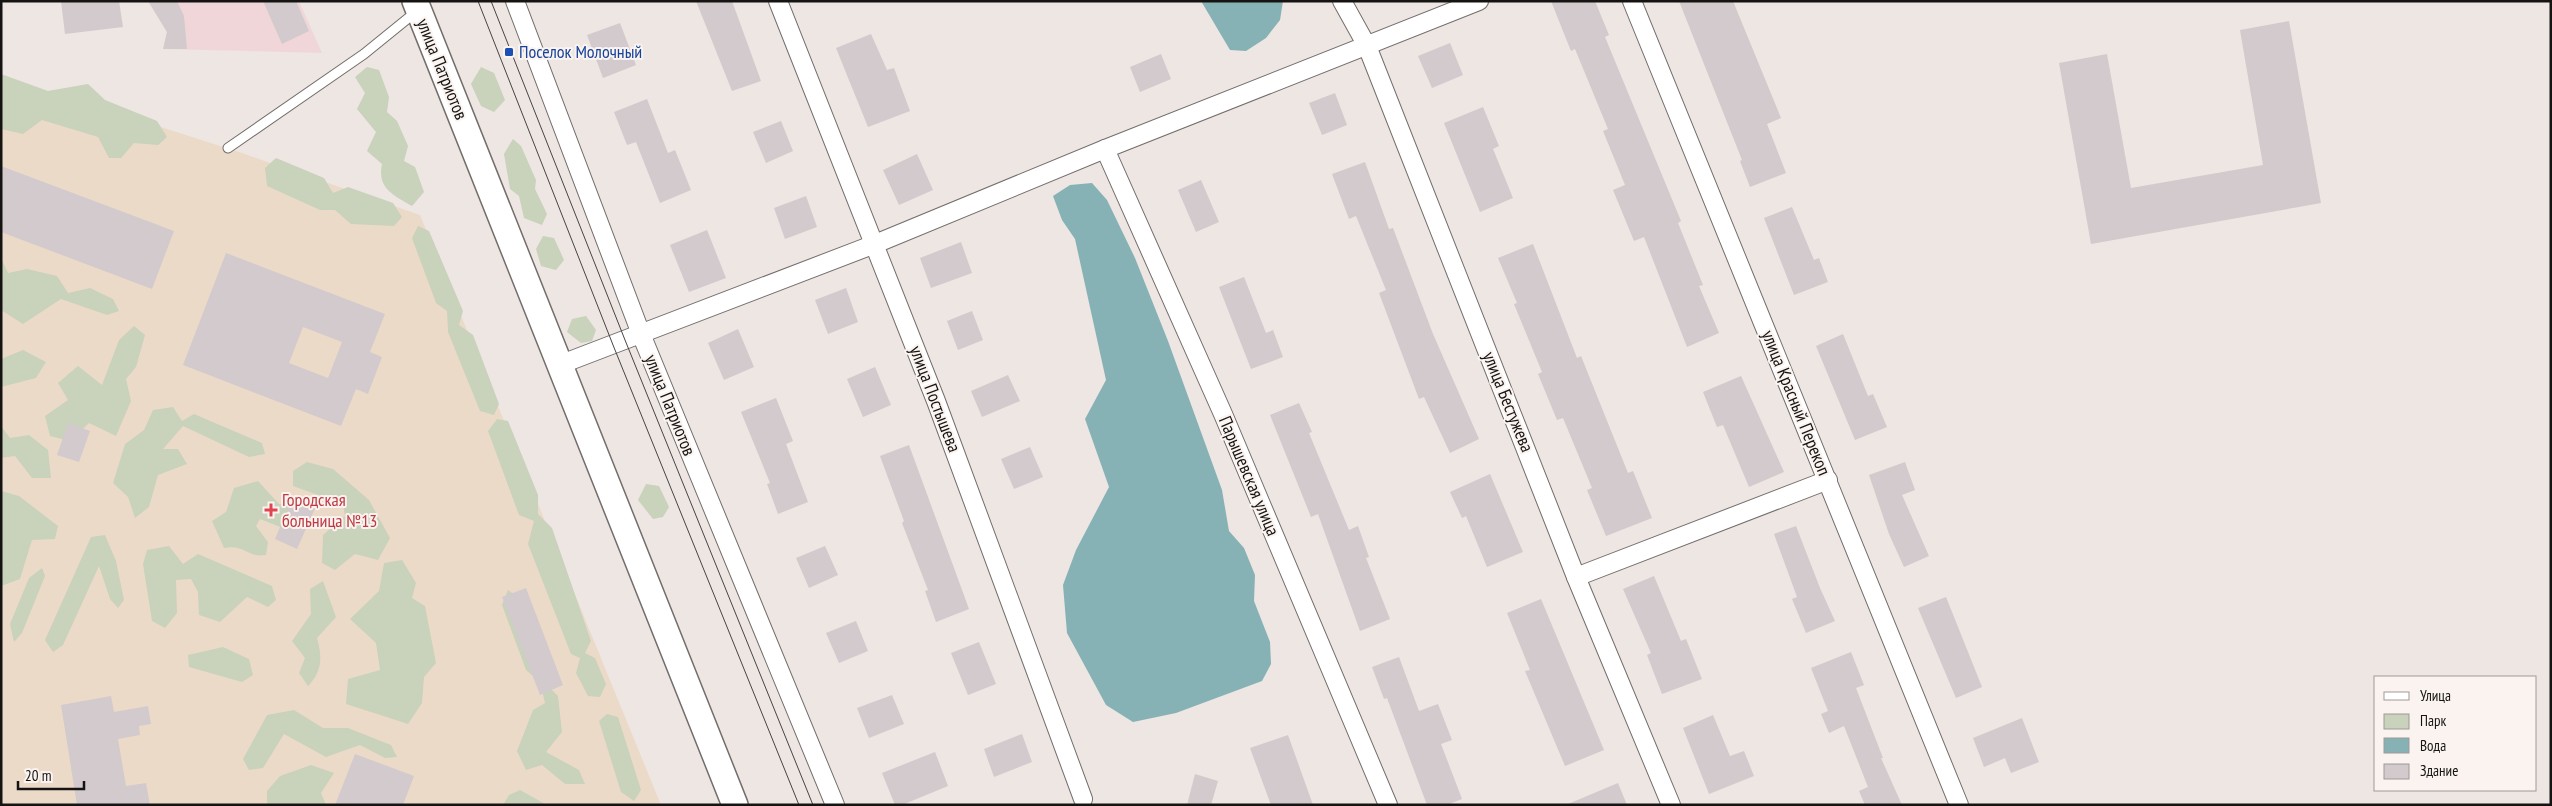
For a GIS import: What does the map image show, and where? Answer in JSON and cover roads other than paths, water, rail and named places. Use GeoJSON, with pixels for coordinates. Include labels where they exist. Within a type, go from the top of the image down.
{"type":"FeatureCollection","features":[{"type":"Feature","properties":{"kind":"main road","name":"улица Патриотов"},"geometry":{"type":"LineString","coordinates":[[417,6],[735,805]]}},
{"type":"Feature","properties":{"kind":"street","name":"улица Патриотов"},"geometry":{"type":"LineString","coordinates":[[515,1],[641,334],[835,805]]}},
{"type":"Feature","properties":{"kind":"street","name":"улица Постышева"},"geometry":{"type":"LineString","coordinates":[[778,1],[936,401],[1083,800]]}},
{"type":"Feature","properties":{"kind":"street","name":"улица Бестужева"},"geometry":{"type":"LineString","coordinates":[[1342,1],[1367,46],[1576,577],[1671,805]]}},
{"type":"Feature","properties":{"kind":"street"},"geometry":{"type":"LineString","coordinates":[[559,364],[875,244],[1105,149],[1480,1]]}},
{"type":"Feature","properties":{"kind":"street","name":"улица Красный Перекоп"},"geometry":{"type":"LineString","coordinates":[[1632,1],[1959,805]]}},
{"type":"Feature","properties":{"kind":"street","name":"Парышевская улица"},"geometry":{"type":"LineString","coordinates":[[1105,149],[1224,414],[1388,805]]}},
{"type":"Feature","properties":{"kind":"street"},"geometry":{"type":"LineString","coordinates":[[1576,577],[1828,480]]}},
{"type":"Feature","properties":{"kind":"lane"},"geometry":{"type":"LineString","coordinates":[[228,148],[364,54],[417,6]]}},
{"type":"Feature","properties":{"kind":"water"},"geometry":{"type":"Polygon","coordinates":[[[1201,1],[1283,1],[1280,20],[1266,38],[1246,51],[1230,50],[1201,1]]]}},
{"type":"Feature","properties":{"kind":"water"},"geometry":{"type":"Polygon","coordinates":[[[1092,183],[1107,200],[1135,258],[1168,341],[1222,490],[1229,531],[1244,548],[1255,575],[1254,601],[1270,642],[1271,664],[1262,681],[1176,713],[1133,722],[1106,705],[1067,633],[1063,585],[1076,550],[1109,487],[1085,419],[1106,380],[1075,239],[1062,220],[1053,196],[1070,185],[1092,183]]]}},
{"type":"Feature","properties":{"kind":"tram line"},"geometry":{"type":"LineString","coordinates":[[478,1],[613,345],[799,805]]}},
{"type":"Feature","properties":{"kind":"tram line"},"geometry":{"type":"LineString","coordinates":[[491,1],[625,340],[813,805]]}},
{"type":"Feature","properties":{"kind":"place","name":"Поселок Молочный"},"geometry":{"type":"Point","coordinates":[509,52]}},
{"type":"Feature","properties":{"kind":"place","name":"Городская больница №13"},"geometry":{"type":"Point","coordinates":[271,510]}}]}
